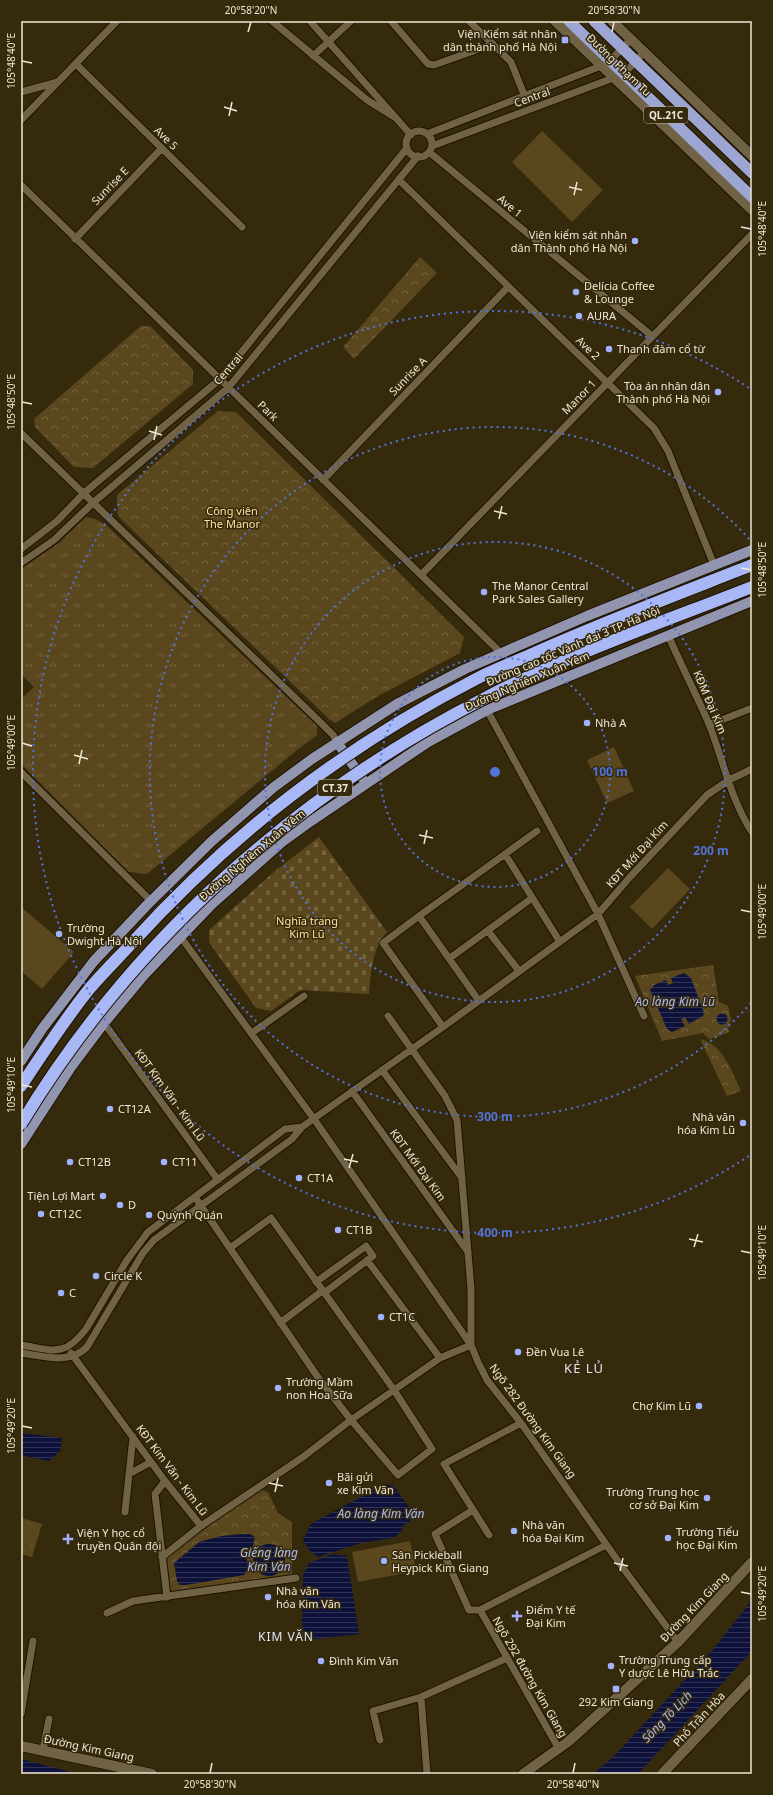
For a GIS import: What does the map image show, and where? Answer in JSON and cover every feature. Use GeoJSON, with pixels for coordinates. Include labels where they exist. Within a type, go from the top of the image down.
{"type":"FeatureCollection","features":[{"type":"Feature","properties":{"kind":"highway","name":"Đường Phạm Tu"},"geometry":{"type":"LineString","coordinates":[[569,21],[605,63],[752,197]]}},
{"type":"Feature","properties":{"kind":"highway","name":"Đường Phạm Tu"},"geometry":{"type":"LineString","coordinates":[[594,21],[752,173]]}},
{"type":"Feature","properties":{"kind":"highway","name":"Đường cao tốc Vành đai 3 TP. Hà Nội"},"geometry":{"type":"LineString","coordinates":[[21,1086],[90,988],[160,912],[216,858],[276,806],[320,773],[405,718],[477,678],[573,635],[752,564]]}},
{"type":"Feature","properties":{"kind":"highway","name":"Đường cao tốc Vành đai 3 TP. Hà Nội"},"geometry":{"type":"LineString","coordinates":[[21,1124],[65,1057],[106,1002],[174,927],[236,868],[288,823],[332,790],[428,729],[486,697],[581,654],[752,587]]}},
{"type":"Feature","properties":{"kind":"main road","name":"Đường Phạm Tu"},"geometry":{"type":"LineString","coordinates":[[555,21],[605,63]]}},
{"type":"Feature","properties":{"kind":"main road"},"geometry":{"type":"LineString","coordinates":[[612,21],[752,156]]}},
{"type":"Feature","properties":{"kind":"main road","name":"Đường Phạm Tu"},"geometry":{"type":"LineString","coordinates":[[619,76],[752,210]]}},
{"type":"Feature","properties":{"kind":"main road"},"geometry":{"type":"LineString","coordinates":[[21,1060],[42,1029],[94,961],[151,901],[212,841],[274,787],[337,742],[397,704],[464,668],[752,550]]}},
{"type":"Feature","properties":{"kind":"main road","name":"Đường Nghiêm Xuân Yêm"},"geometry":{"type":"LineString","coordinates":[[21,1144],[44,1106],[104,1023],[144,975],[212,904],[282,842],[366,783],[443,732],[487,710],[752,602]]}},
{"type":"Feature","properties":{"kind":"main road"},"geometry":{"type":"LineString","coordinates":[[337,742],[366,783]]}},
{"type":"Feature","properties":{"kind":"main road","name":"Đường Kim Giang"},"geometry":{"type":"LineString","coordinates":[[523,1774],[559,1749],[592,1722],[678,1642],[752,1562]]}},
{"type":"Feature","properties":{"kind":"main road","name":"Phố Trần Hòa"},"geometry":{"type":"LineString","coordinates":[[662,1774],[752,1679]]}},
{"type":"Feature","properties":{"kind":"main road","name":"Đường Kim Giang"},"geometry":{"type":"LineString","coordinates":[[21,1746],[152,1774]]}},
{"type":"Feature","properties":{"kind":"street"},"geometry":{"type":"LineString","coordinates":[[21,120],[117,21]]}},
{"type":"Feature","properties":{"kind":"street"},"geometry":{"type":"LineString","coordinates":[[272,21],[367,100],[396,118]]}},
{"type":"Feature","properties":{"kind":"street"},"geometry":{"type":"LineString","coordinates":[[310,21],[410,135]]}},
{"type":"Feature","properties":{"kind":"street"},"geometry":{"type":"LineString","coordinates":[[313,56],[351,21]]}},
{"type":"Feature","properties":{"kind":"street"},"geometry":{"type":"LineString","coordinates":[[391,21],[428,64],[434,64],[493,44]]}},
{"type":"Feature","properties":{"kind":"street"},"geometry":{"type":"LineString","coordinates":[[469,21],[511,62],[525,97]]}},
{"type":"Feature","properties":{"kind":"street"},"geometry":{"type":"LineString","coordinates":[[605,63],[623,49],[631,39]]}},
{"type":"Feature","properties":{"kind":"street","name":"Central"},"geometry":{"type":"LineString","coordinates":[[430,149],[619,76],[644,52]]}},
{"type":"Feature","properties":{"kind":"street","name":"Central"},"geometry":{"type":"LineString","coordinates":[[427,134],[525,97],[605,63]]}},
{"type":"Feature","properties":{"kind":"street","name":"Ave 5"},"geometry":{"type":"LineString","coordinates":[[76,64],[242,227]]}},
{"type":"Feature","properties":{"kind":"street"},"geometry":{"type":"LineString","coordinates":[[21,92],[58,82]]}},
{"type":"Feature","properties":{"kind":"street"},"geometry":{"type":"LineString","coordinates":[[356,91],[364,82]]}},
{"type":"Feature","properties":{"kind":"street"},"geometry":{"type":"LineString","coordinates":[[420,131],[427,134],[432,140],[430,149],[422,156],[410,153],[407,148],[407,141],[410,135],[420,131]]}},
{"type":"Feature","properties":{"kind":"street","name":"Central"},"geometry":{"type":"LineString","coordinates":[[21,549],[57,520],[84,493],[219,380],[407,148]]}},
{"type":"Feature","properties":{"kind":"street","name":"Sunrise E"},"geometry":{"type":"LineString","coordinates":[[75,239],[161,149]]}},
{"type":"Feature","properties":{"kind":"street","name":"Ave 1"},"geometry":{"type":"LineString","coordinates":[[430,149],[652,336]]}},
{"type":"Feature","properties":{"kind":"street","name":"Central"},"geometry":{"type":"LineString","coordinates":[[21,563],[54,540],[94,502],[228,388],[418,156]]}},
{"type":"Feature","properties":{"kind":"street","name":"Ave 2"},"geometry":{"type":"LineString","coordinates":[[399,180],[654,428],[661,438],[714,565]]}},
{"type":"Feature","properties":{"kind":"street","name":"Park"},"geometry":{"type":"LineString","coordinates":[[21,185],[219,380],[500,652]]}},
{"type":"Feature","properties":{"kind":"street","name":"Manor 1"},"geometry":{"type":"LineString","coordinates":[[421,575],[752,234]]}},
{"type":"Feature","properties":{"kind":"street","name":"Sunrise A"},"geometry":{"type":"LineString","coordinates":[[323,480],[508,287]]}},
{"type":"Feature","properties":{"kind":"street"},"geometry":{"type":"LineString","coordinates":[[21,433],[318,720],[333,735],[337,742]]}},
{"type":"Feature","properties":{"kind":"street","name":"KĐM Đại Kim"},"geometry":{"type":"LineString","coordinates":[[668,635],[709,724],[729,780]]}},
{"type":"Feature","properties":{"kind":"street"},"geometry":{"type":"LineString","coordinates":[[709,724],[752,708]]}},
{"type":"Feature","properties":{"kind":"street"},"geometry":{"type":"LineString","coordinates":[[487,710],[598,914],[644,1016]]}},
{"type":"Feature","properties":{"kind":"street","name":"KĐT Mới Đại Kim"},"geometry":{"type":"LineString","coordinates":[[302,1127],[598,914],[686,816],[708,795],[729,780],[752,769]]}},
{"type":"Feature","properties":{"kind":"street"},"geometry":{"type":"LineString","coordinates":[[21,772],[151,901]]}},
{"type":"Feature","properties":{"kind":"street"},"geometry":{"type":"LineString","coordinates":[[729,780],[747,824],[752,832]]}},
{"type":"Feature","properties":{"kind":"street"},"geometry":{"type":"LineString","coordinates":[[443,1027],[383,942],[537,831]]}},
{"type":"Feature","properties":{"kind":"street"},"geometry":{"type":"LineString","coordinates":[[505,854],[560,942]]}},
{"type":"Feature","properties":{"kind":"street"},"geometry":{"type":"LineString","coordinates":[[450,958],[532,898]]}},
{"type":"Feature","properties":{"kind":"street"},"geometry":{"type":"LineString","coordinates":[[419,916],[479,1001]]}},
{"type":"Feature","properties":{"kind":"street"},"geometry":{"type":"LineString","coordinates":[[488,931],[519,971]]}},
{"type":"Feature","properties":{"kind":"street"},"geometry":{"type":"LineString","coordinates":[[180,936],[314,1119],[471,1345]]}},
{"type":"Feature","properties":{"kind":"street"},"geometry":{"type":"LineString","coordinates":[[252,1033],[304,996]]}},
{"type":"Feature","properties":{"kind":"street","name":"Ngõ 282 Đường Kim Giang"},"geometry":{"type":"LineString","coordinates":[[388,1016],[413,1048],[445,1096],[457,1120],[471,1289],[471,1345],[487,1380],[521,1423],[606,1545],[678,1642]]}},
{"type":"Feature","properties":{"kind":"street","name":"KĐT Kim Văn - Kim Lũ"},"geometry":{"type":"LineString","coordinates":[[104,1023],[218,1180]]}},
{"type":"Feature","properties":{"kind":"street"},"geometry":{"type":"LineString","coordinates":[[382,1070],[462,1178]]}},
{"type":"Feature","properties":{"kind":"street","name":"KĐT Mới Đại Kim"},"geometry":{"type":"LineString","coordinates":[[352,1091],[468,1252]]}},
{"type":"Feature","properties":{"kind":"street"},"geometry":{"type":"LineString","coordinates":[[21,1345],[60,1350],[67,1348],[78,1340],[128,1260],[148,1232],[285,1129],[302,1127]]}},
{"type":"Feature","properties":{"kind":"street"},"geometry":{"type":"LineString","coordinates":[[21,1353],[57,1358],[74,1357],[82,1352],[87,1347],[135,1265],[154,1240],[292,1139],[302,1127]]}},
{"type":"Feature","properties":{"kind":"street"},"geometry":{"type":"LineString","coordinates":[[285,1129],[292,1139]]}},
{"type":"Feature","properties":{"kind":"street"},"geometry":{"type":"LineString","coordinates":[[195,1197],[317,1376],[351,1420],[398,1475],[432,1449],[394,1390],[271,1218],[230,1248]]}},
{"type":"Feature","properties":{"kind":"street"},"geometry":{"type":"LineString","coordinates":[[162,1222],[168,1229]]}},
{"type":"Feature","properties":{"kind":"street"},"geometry":{"type":"LineString","coordinates":[[280,1323],[373,1256],[366,1246],[316,1282]]}},
{"type":"Feature","properties":{"kind":"street"},"geometry":{"type":"LineString","coordinates":[[128,1260],[135,1265]]}},
{"type":"Feature","properties":{"kind":"street"},"geometry":{"type":"LineString","coordinates":[[367,1260],[440,1358]]}},
{"type":"Feature","properties":{"kind":"street"},"geometry":{"type":"LineString","coordinates":[[343,1263],[350,1273]]}},
{"type":"Feature","properties":{"kind":"street","name":"KĐT Kim Văn - Kim Lũ"},"geometry":{"type":"LineString","coordinates":[[67,1348],[150,1462],[201,1526],[303,1457],[351,1420],[440,1358],[471,1345]]}},
{"type":"Feature","properties":{"kind":"street"},"geometry":{"type":"LineString","coordinates":[[489,1535],[444,1464],[521,1423]]}},
{"type":"Feature","properties":{"kind":"street"},"geometry":{"type":"LineString","coordinates":[[125,1512],[133,1437]]}},
{"type":"Feature","properties":{"kind":"street"},"geometry":{"type":"LineString","coordinates":[[129,1474],[150,1462]]}},
{"type":"Feature","properties":{"kind":"street"},"geometry":{"type":"LineString","coordinates":[[165,1481],[155,1494],[167,1597]]}},
{"type":"Feature","properties":{"kind":"street","name":"Ngõ 292 đường Kim Giang"},"geometry":{"type":"LineString","coordinates":[[473,1510],[435,1534],[469,1610],[480,1610],[559,1749]]}},
{"type":"Feature","properties":{"kind":"street"},"geometry":{"type":"LineString","coordinates":[[162,1557],[201,1526]]}},
{"type":"Feature","properties":{"kind":"street"},"geometry":{"type":"LineString","coordinates":[[480,1610],[606,1545]]}},
{"type":"Feature","properties":{"kind":"street"},"geometry":{"type":"LineString","coordinates":[[107,1612],[133,1601],[296,1578]]}},
{"type":"Feature","properties":{"kind":"street"},"geometry":{"type":"LineString","coordinates":[[21,1714],[33,1641]]}},
{"type":"Feature","properties":{"kind":"street"},"geometry":{"type":"LineString","coordinates":[[380,1740],[373,1711],[421,1698],[507,1658]]}},
{"type":"Feature","properties":{"kind":"street"},"geometry":{"type":"LineString","coordinates":[[421,1698],[427,1774]]}},
{"type":"Feature","properties":{"kind":"street"},"geometry":{"type":"LineString","coordinates":[[43,1750],[49,1719]]}},
{"type":"Feature","properties":{"kind":"green space"},"geometry":{"type":"Polygon","coordinates":[[[542,131],[603,190],[572,222],[512,162],[542,131]]]}},
{"type":"Feature","properties":{"kind":"green space"},"geometry":{"type":"Polygon","coordinates":[[[420,257],[437,273],[354,359],[343,347],[420,257]]]}},
{"type":"Feature","properties":{"kind":"green space"},"geometry":{"type":"Polygon","coordinates":[[[141,326],[150,326],[193,370],[193,384],[93,468],[74,467],[35,427],[34,419],[141,326]]]}},
{"type":"Feature","properties":{"kind":"green space","name":"Công viên The Manor"},"geometry":{"type":"Polygon","coordinates":[[[218,411],[236,412],[464,637],[460,653],[378,696],[335,723],[329,719],[118,516],[117,495],[218,411]]]}},
{"type":"Feature","properties":{"kind":"green space"},"geometry":{"type":"Polygon","coordinates":[[[86,517],[95,519],[105,524],[317,726],[317,735],[147,874],[129,872],[21,764],[21,699],[34,687],[21,674],[21,569],[59,543],[86,517]]]}},
{"type":"Feature","properties":{"kind":"green space"},"geometry":{"type":"Polygon","coordinates":[[[614,747],[634,791],[607,803],[587,760],[614,747]]]}},
{"type":"Feature","properties":{"kind":"green space","name":"Nghĩa trang Kim Lũ"},"geometry":{"type":"Polygon","coordinates":[[[319,837],[387,932],[375,953],[369,994],[300,990],[271,1011],[256,1008],[209,942],[209,930],[275,871],[319,837]]]}},
{"type":"Feature","properties":{"kind":"green space"},"geometry":{"type":"Polygon","coordinates":[[[668,868],[690,889],[652,929],[630,907],[668,868]]]}},
{"type":"Feature","properties":{"kind":"green space"},"geometry":{"type":"Polygon","coordinates":[[[21,907],[74,952],[42,989],[21,971],[21,907]]]}},
{"type":"Feature","properties":{"kind":"green space"},"geometry":{"type":"Polygon","coordinates":[[[713,965],[719,1002],[728,1006],[731,1019],[728,1029],[730,1032],[709,1039],[703,1033],[662,1041],[635,976],[713,965]]]}},
{"type":"Feature","properties":{"kind":"green space"},"geometry":{"type":"Polygon","coordinates":[[[700,1039],[708,1042],[721,1053],[741,1091],[727,1096],[700,1039]]]}},
{"type":"Feature","properties":{"kind":"green space"},"geometry":{"type":"Polygon","coordinates":[[[259,1489],[268,1492],[278,1513],[292,1522],[292,1576],[171,1592],[166,1557],[259,1489]]]}},
{"type":"Feature","properties":{"kind":"green space"},"geometry":{"type":"Polygon","coordinates":[[[21,1518],[42,1524],[32,1557],[21,1554],[21,1518]]]}},
{"type":"Feature","properties":{"kind":"green space"},"geometry":{"type":"Polygon","coordinates":[[[25,1523],[37,1527],[29,1553],[21,1550],[21,1535],[25,1523]]]}},
{"type":"Feature","properties":{"kind":"green space","name":"Sân Pickleball Heypick Kim Giang"},"geometry":{"type":"Polygon","coordinates":[[[410,1541],[416,1571],[358,1582],[352,1552],[410,1541]]]}},
{"type":"Feature","properties":{"kind":"water","name":"Ao làng Kim Lũ"},"geometry":{"type":"Polygon","coordinates":[[[684,973],[691,978],[704,1013],[703,1016],[689,1024],[685,1017],[681,1019],[685,1026],[672,1032],[667,1029],[650,990],[654,985],[666,980],[668,985],[673,983],[671,978],[684,973]]]}},
{"type":"Feature","properties":{"kind":"water"},"geometry":{"type":"Polygon","coordinates":[[[720,1014],[724,1014],[726,1015],[726,1023],[720,1024],[717,1021],[717,1017],[720,1014]]]}},
{"type":"Feature","properties":{"kind":"water"},"geometry":{"type":"Polygon","coordinates":[[[21,1433],[62,1438],[60,1451],[49,1461],[21,1455],[21,1433]]]}},
{"type":"Feature","properties":{"kind":"water","name":"Ao làng Kim Văn"},"geometry":{"type":"Polygon","coordinates":[[[385,1484],[394,1486],[410,1509],[410,1522],[404,1524],[401,1532],[393,1538],[361,1543],[318,1557],[309,1550],[303,1540],[311,1524],[385,1484]]]}},
{"type":"Feature","properties":{"kind":"water"},"geometry":{"type":"Polygon","coordinates":[[[250,1534],[255,1537],[253,1546],[245,1556],[248,1566],[244,1575],[180,1585],[177,1581],[174,1563],[199,1542],[221,1536],[250,1534]]]}},
{"type":"Feature","properties":{"kind":"water","name":"Giếng làng Kim Văn"},"geometry":{"type":"Polygon","coordinates":[[[269,1544],[280,1549],[285,1560],[280,1571],[269,1576],[258,1571],[253,1560],[258,1549],[269,1544]]]}},
{"type":"Feature","properties":{"kind":"water"},"geometry":{"type":"Polygon","coordinates":[[[333,1554],[347,1556],[359,1634],[308,1640],[304,1635],[302,1624],[303,1575],[309,1563],[333,1554]]]}},
{"type":"Feature","properties":{"kind":"water","name":"Sông Tô Lịch"},"geometry":{"type":"Polygon","coordinates":[[[752,1600],[752,1651],[638,1774],[593,1774],[615,1755],[711,1652],[752,1600]]]}},
{"type":"Feature","properties":{"kind":"water"},"geometry":{"type":"Polygon","coordinates":[[[21,1759],[74,1773],[78,1774],[21,1774],[21,1759]]]}},
{"type":"Feature","properties":{"kind":"place","name":"Viện Kiểm sát nhân dân thành phố Hà Nội"},"geometry":{"type":"Point","coordinates":[565,40]}},
{"type":"Feature","properties":{"kind":"place","name":"Viện kiểm sát nhân dân Thành phố Hà Nội"},"geometry":{"type":"Point","coordinates":[635,241]}},
{"type":"Feature","properties":{"kind":"place","name":"Delícia Coffee & Lounge"},"geometry":{"type":"Point","coordinates":[576,292]}},
{"type":"Feature","properties":{"kind":"place","name":"AURA"},"geometry":{"type":"Point","coordinates":[579,316]}},
{"type":"Feature","properties":{"kind":"place","name":"Thanh đàm cổ từ"},"geometry":{"type":"Point","coordinates":[609,349]}},
{"type":"Feature","properties":{"kind":"place","name":"Tòa án nhân dân Thành phố Hà Nội"},"geometry":{"type":"Point","coordinates":[718,392]}},
{"type":"Feature","properties":{"kind":"place","name":"The Manor Central Park Sales Gallery"},"geometry":{"type":"Point","coordinates":[484,592]}},
{"type":"Feature","properties":{"kind":"place","name":"Nhà A"},"geometry":{"type":"Point","coordinates":[587,723]}},
{"type":"Feature","properties":{"kind":"place","name":"Trường Dwight Hà Nội"},"geometry":{"type":"Point","coordinates":[59,934]}},
{"type":"Feature","properties":{"kind":"place","name":"CT12A"},"geometry":{"type":"Point","coordinates":[110,1109]}},
{"type":"Feature","properties":{"kind":"place","name":"Nhà văn hóa Kim Lũ"},"geometry":{"type":"Point","coordinates":[743,1123]}},
{"type":"Feature","properties":{"kind":"place","name":"CT12B"},"geometry":{"type":"Point","coordinates":[70,1162]}},
{"type":"Feature","properties":{"kind":"place","name":"CT11"},"geometry":{"type":"Point","coordinates":[164,1162]}},
{"type":"Feature","properties":{"kind":"place","name":"CT1A"},"geometry":{"type":"Point","coordinates":[299,1178]}},
{"type":"Feature","properties":{"kind":"place","name":"Tiện Lợi Mart"},"geometry":{"type":"Point","coordinates":[103,1196]}},
{"type":"Feature","properties":{"kind":"place","name":"D"},"geometry":{"type":"Point","coordinates":[120,1205]}},
{"type":"Feature","properties":{"kind":"place","name":"CT12C"},"geometry":{"type":"Point","coordinates":[41,1214]}},
{"type":"Feature","properties":{"kind":"place","name":"Quỳnh Quán"},"geometry":{"type":"Point","coordinates":[149,1215]}},
{"type":"Feature","properties":{"kind":"place","name":"CT1B"},"geometry":{"type":"Point","coordinates":[338,1230]}},
{"type":"Feature","properties":{"kind":"place","name":"Circle K"},"geometry":{"type":"Point","coordinates":[96,1276]}},
{"type":"Feature","properties":{"kind":"place","name":"C"},"geometry":{"type":"Point","coordinates":[61,1293]}},
{"type":"Feature","properties":{"kind":"place","name":"CT1C"},"geometry":{"type":"Point","coordinates":[381,1317]}},
{"type":"Feature","properties":{"kind":"place","name":"Đền Vua Lê"},"geometry":{"type":"Point","coordinates":[518,1352]}},
{"type":"Feature","properties":{"kind":"place","name":"Trường Mầm non Hoa Sữa"},"geometry":{"type":"Point","coordinates":[278,1388]}},
{"type":"Feature","properties":{"kind":"place","name":"Chợ Kim Lũ"},"geometry":{"type":"Point","coordinates":[699,1406]}},
{"type":"Feature","properties":{"kind":"place","name":"Bãi gửi xe Kim Văn"},"geometry":{"type":"Point","coordinates":[329,1483]}},
{"type":"Feature","properties":{"kind":"place","name":"Trường Trung học cơ sở Đại Kim"},"geometry":{"type":"Point","coordinates":[707,1498]}},
{"type":"Feature","properties":{"kind":"place","name":"Nhà văn hóa Đại Kim"},"geometry":{"type":"Point","coordinates":[514,1531]}},
{"type":"Feature","properties":{"kind":"place","name":"Trường Tiểu học Đại Kim"},"geometry":{"type":"Point","coordinates":[668,1538]}},
{"type":"Feature","properties":{"kind":"place","name":"Viện Y học cổ truyền Quân đội"},"geometry":{"type":"Point","coordinates":[68,1539]}},
{"type":"Feature","properties":{"kind":"place","name":"Sân Pickleball Heypick Kim Giang"},"geometry":{"type":"Point","coordinates":[384,1561]}},
{"type":"Feature","properties":{"kind":"place","name":"Nhà văn hóa Kim Văn"},"geometry":{"type":"Point","coordinates":[268,1597]}},
{"type":"Feature","properties":{"kind":"place","name":"Điểm Y tế Đại Kim"},"geometry":{"type":"Point","coordinates":[517,1616]}},
{"type":"Feature","properties":{"kind":"place","name":"Đình Kim Văn"},"geometry":{"type":"Point","coordinates":[321,1661]}},
{"type":"Feature","properties":{"kind":"place","name":"Trường Trung cấp Y dược Lê Hữu Trắc"},"geometry":{"type":"Point","coordinates":[611,1666]}},
{"type":"Feature","properties":{"kind":"place","name":"292 Kim Giang"},"geometry":{"type":"Point","coordinates":[616,1689]}},
{"type":"Feature","properties":{"kind":"district","name":"KẺ LỦ"},"geometry":{"type":"Point","coordinates":[584,1368]}},
{"type":"Feature","properties":{"kind":"district","name":"KIM VĂN"},"geometry":{"type":"Point","coordinates":[286,1637]}}]}
